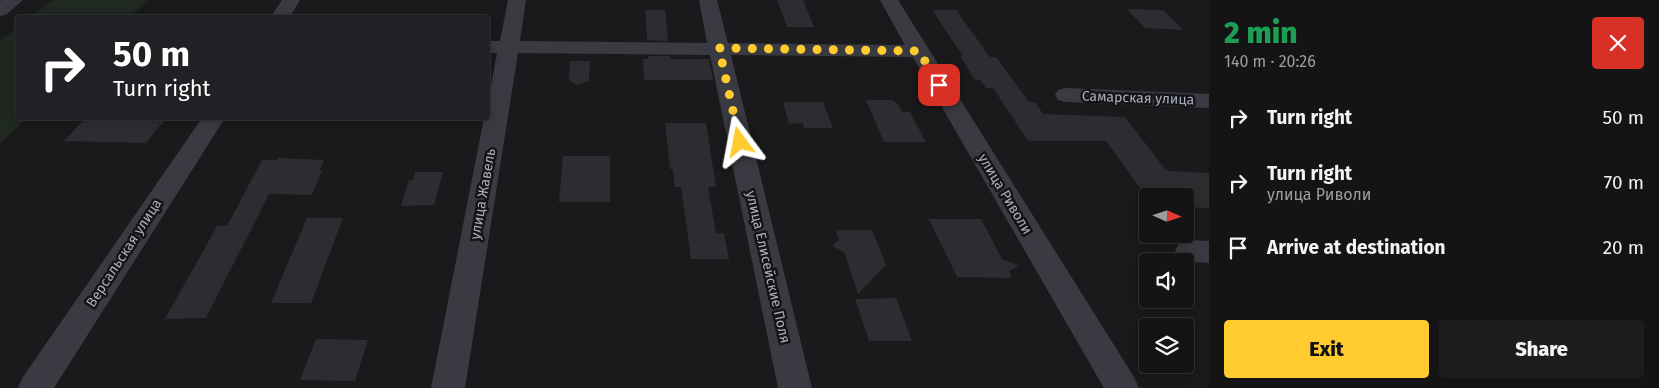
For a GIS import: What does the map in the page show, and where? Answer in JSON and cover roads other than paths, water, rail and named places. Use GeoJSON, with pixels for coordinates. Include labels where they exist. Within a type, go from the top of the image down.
{"type":"FeatureCollection","features":[{"type":"Feature","properties":{"kind":"street"},"geometry":{"type":"LineString","coordinates":[[0,10],[14,0]]}},
{"type":"Feature","properties":{"kind":"street"},"geometry":{"type":"LineString","coordinates":[[281,15],[291,0]]}},
{"type":"Feature","properties":{"kind":"street","name":"улица Жавель"},"geometry":{"type":"LineString","coordinates":[[490,101],[498,46],[517,0]]}},
{"type":"Feature","properties":{"kind":"street","name":"улица Елисейские Поля"},"geometry":{"type":"LineString","coordinates":[[708,0],[795,388]]}},
{"type":"Feature","properties":{"kind":"street","name":"улица Риволи"},"geometry":{"type":"LineString","coordinates":[[889,0],[1122,388]]}},
{"type":"Feature","properties":{"kind":"street"},"geometry":{"type":"LineString","coordinates":[[498,46],[919,51]]}},
{"type":"Feature","properties":{"kind":"street","name":"Самарская улица"},"geometry":{"type":"LineString","coordinates":[[1066,96],[1209,101]]}},
{"type":"Feature","properties":{"kind":"street","name":"Версальская улица"},"geometry":{"type":"LineString","coordinates":[[35,388],[212,120]]}},
{"type":"Feature","properties":{"kind":"street","name":"улица Жавель"},"geometry":{"type":"LineString","coordinates":[[448,388],[487,120]]}}]}
